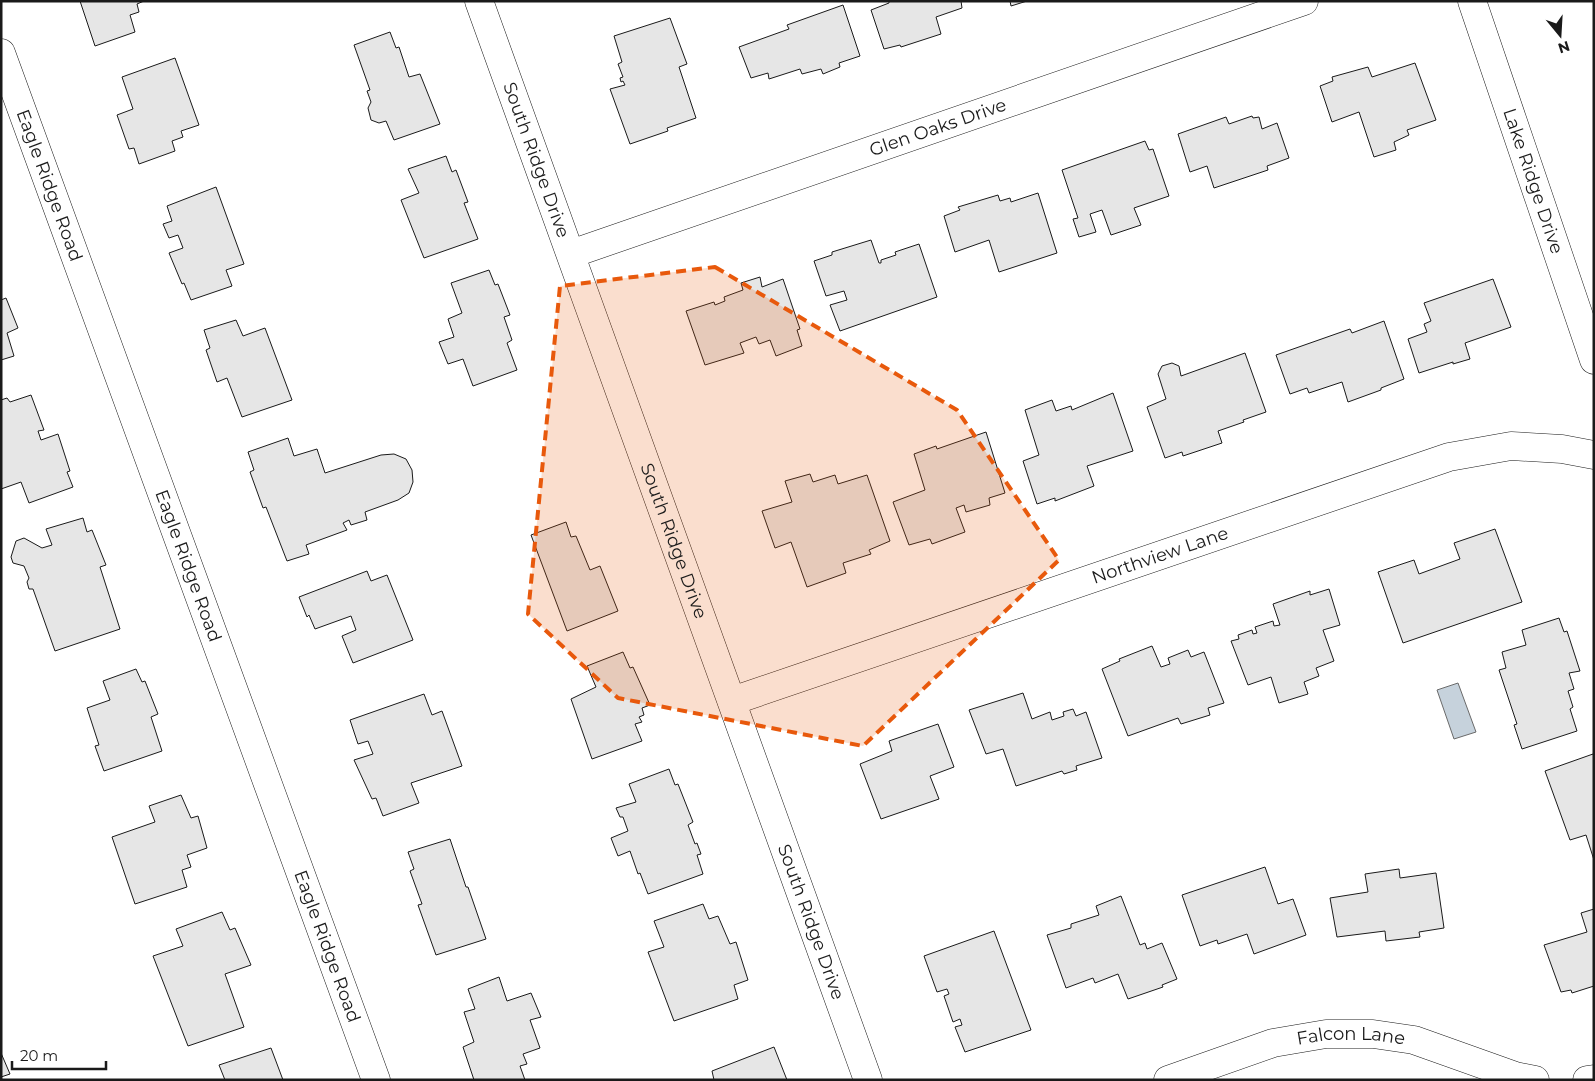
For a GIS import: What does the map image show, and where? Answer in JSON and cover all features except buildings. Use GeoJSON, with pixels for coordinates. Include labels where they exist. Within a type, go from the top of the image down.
{"type":"FeatureCollection","features":[{"type":"Feature","properties":{"kind":"street","name":"South Ridge Drive"},"geometry":{"type":"LineString","coordinates":[[479,1],[868,1080]]}},
{"type":"Feature","properties":{"kind":"street","name":"Glen Oaks Drive"},"geometry":{"type":"LineString","coordinates":[[571,254],[1304,1]]}},
{"type":"Feature","properties":{"kind":"street","name":"Lake Ridge Drive"},"geometry":{"type":"LineString","coordinates":[[1472,1],[1594,360]]}},
{"type":"Feature","properties":{"kind":"street","name":"Eagle Ridge Road"},"geometry":{"type":"LineString","coordinates":[[1,53],[376,1080]]}},
{"type":"Feature","properties":{"kind":"street","name":"Northview Lane"},"geometry":{"type":"LineString","coordinates":[[732,701],[1449,457],[1511,446],[1562,449],[1594,455]]}},
{"type":"Feature","properties":{"kind":"street","name":"Falcon Lane"},"geometry":{"type":"LineString","coordinates":[[1168,1080],[1273,1043],[1326,1034],[1372,1034],[1414,1040],[1515,1076],[1535,1080]]}},
{"type":"Feature","properties":{"kind":"street"},"geometry":{"type":"LineString","coordinates":[[1587,1080],[1594,1079]]}},
{"type":"Feature","properties":{"kind":"highlighted area"},"geometry":{"type":"Polygon","coordinates":[[[715,267],[957,410],[1059,560],[863,746],[618,698],[528,614],[560,286],[715,267]]]}},
{"type":"Feature","properties":{"kind":"shaded area"},"geometry":{"type":"Polygon","coordinates":[[[1458,683],[1476,732],[1454,739],[1437,690],[1458,683]]]}}]}
